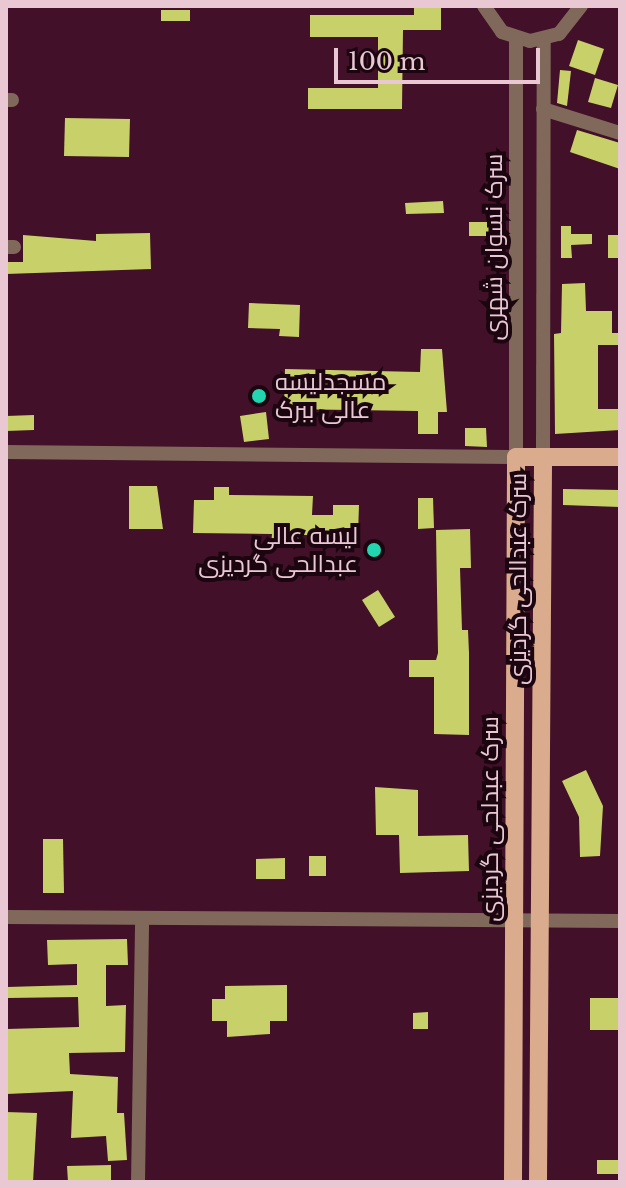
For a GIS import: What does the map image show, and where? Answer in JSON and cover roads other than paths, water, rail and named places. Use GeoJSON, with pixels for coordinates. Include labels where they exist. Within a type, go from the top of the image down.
{"type":"FeatureCollection","features":[{"type":"Feature","properties":{"kind":"main road"},"geometry":{"type":"LineString","coordinates":[[516,457],[620,457]]}},
{"type":"Feature","properties":{"kind":"main road","name":"سرک عبدلحی گردیزی"},"geometry":{"type":"LineString","coordinates":[[513,1182],[516,457]]}},
{"type":"Feature","properties":{"kind":"main road","name":"سرک عبدالحی گردیزی"},"geometry":{"type":"LineString","coordinates":[[538,1182],[543,457]]}},
{"type":"Feature","properties":{"kind":"street"},"geometry":{"type":"LineString","coordinates":[[484,6],[492,22],[516,38],[544,40],[571,24],[581,6]]}},
{"type":"Feature","properties":{"kind":"street","name":"سرک نسوان شهری"},"geometry":{"type":"LineString","coordinates":[[516,38],[516,457]]}},
{"type":"Feature","properties":{"kind":"street","name":"سرک نسوان شهری"},"geometry":{"type":"LineString","coordinates":[[543,457],[544,40]]}},
{"type":"Feature","properties":{"kind":"street"},"geometry":{"type":"LineString","coordinates":[[543,109],[620,133]]}},
{"type":"Feature","properties":{"kind":"street"},"geometry":{"type":"LineString","coordinates":[[6,452],[516,457]]}},
{"type":"Feature","properties":{"kind":"street"},"geometry":{"type":"LineString","coordinates":[[6,917],[620,921]]}},
{"type":"Feature","properties":{"kind":"street"},"geometry":{"type":"LineString","coordinates":[[138,1182],[142,918]]}},
{"type":"Feature","properties":{"kind":"place","name":"مسجدلیسه عالی ببرک"},"geometry":{"type":"Point","coordinates":[259,396]}},
{"type":"Feature","properties":{"kind":"place","name":"لیسه عالی عبدالحی گردیزی"},"geometry":{"type":"Point","coordinates":[374,550]}}]}
